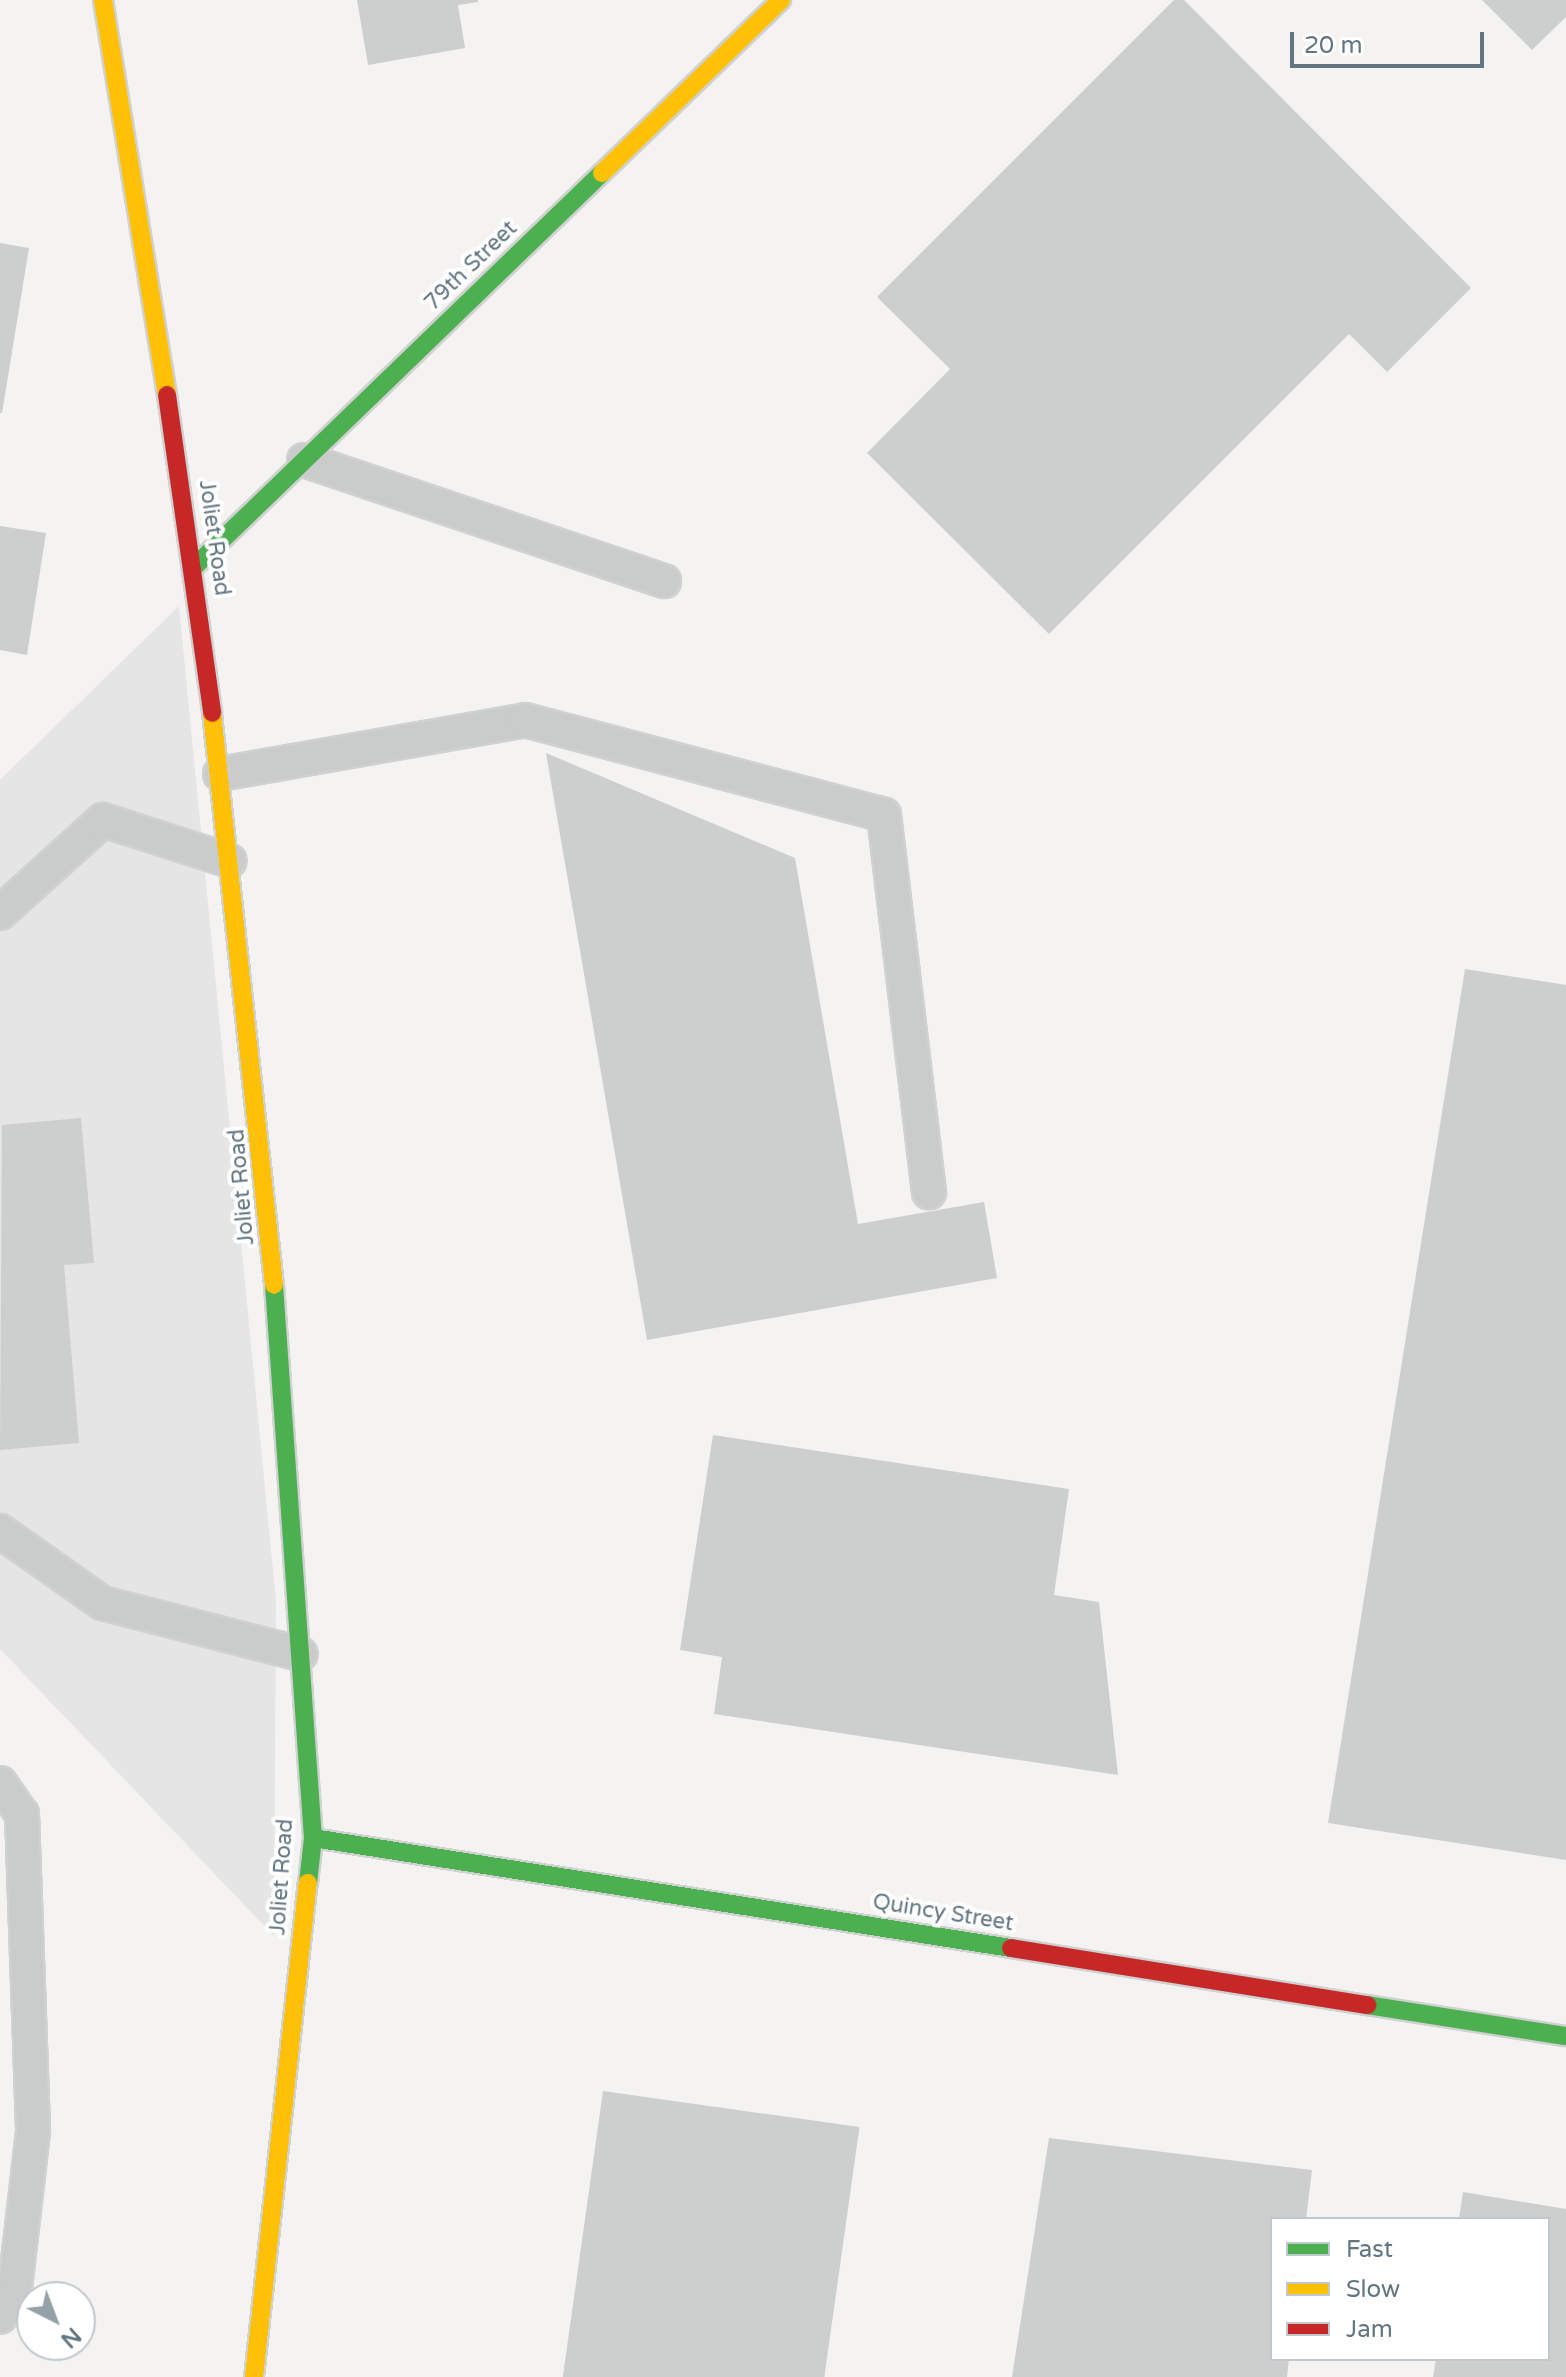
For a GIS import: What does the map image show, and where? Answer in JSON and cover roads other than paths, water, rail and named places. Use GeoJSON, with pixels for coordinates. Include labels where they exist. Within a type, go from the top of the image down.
{"type":"FeatureCollection","features":[{"type":"Feature","properties":{"kind":"street","name":"Joliet Road"},"geometry":{"type":"LineString","coordinates":[[103,0],[195,566],[265,1160],[313,1838],[254,2377]]}},
{"type":"Feature","properties":{"kind":"street","name":"79th Street"},"geometry":{"type":"LineString","coordinates":[[195,566],[781,0]]}},
{"type":"Feature","properties":{"kind":"street","name":"Quincy Street"},"geometry":{"type":"LineString","coordinates":[[313,1838],[1566,2036]]}},
{"type":"Feature","properties":{"kind":"lane"},"geometry":{"type":"LineString","coordinates":[[304,460],[664,581]]}},
{"type":"Feature","properties":{"kind":"lane"},"geometry":{"type":"LineString","coordinates":[[220,774],[525,720],[884,815],[929,1192]]}},
{"type":"Feature","properties":{"kind":"lane"},"geometry":{"type":"LineString","coordinates":[[0,913],[103,820],[230,861]]}},
{"type":"Feature","properties":{"kind":"lane"},"geometry":{"type":"LineString","coordinates":[[0,1531],[102,1603],[301,1654]]}},
{"type":"Feature","properties":{"kind":"lane"},"geometry":{"type":"LineString","coordinates":[[0,1783],[22,1814],[33,2132],[14,2297],[0,2317]]}}]}
